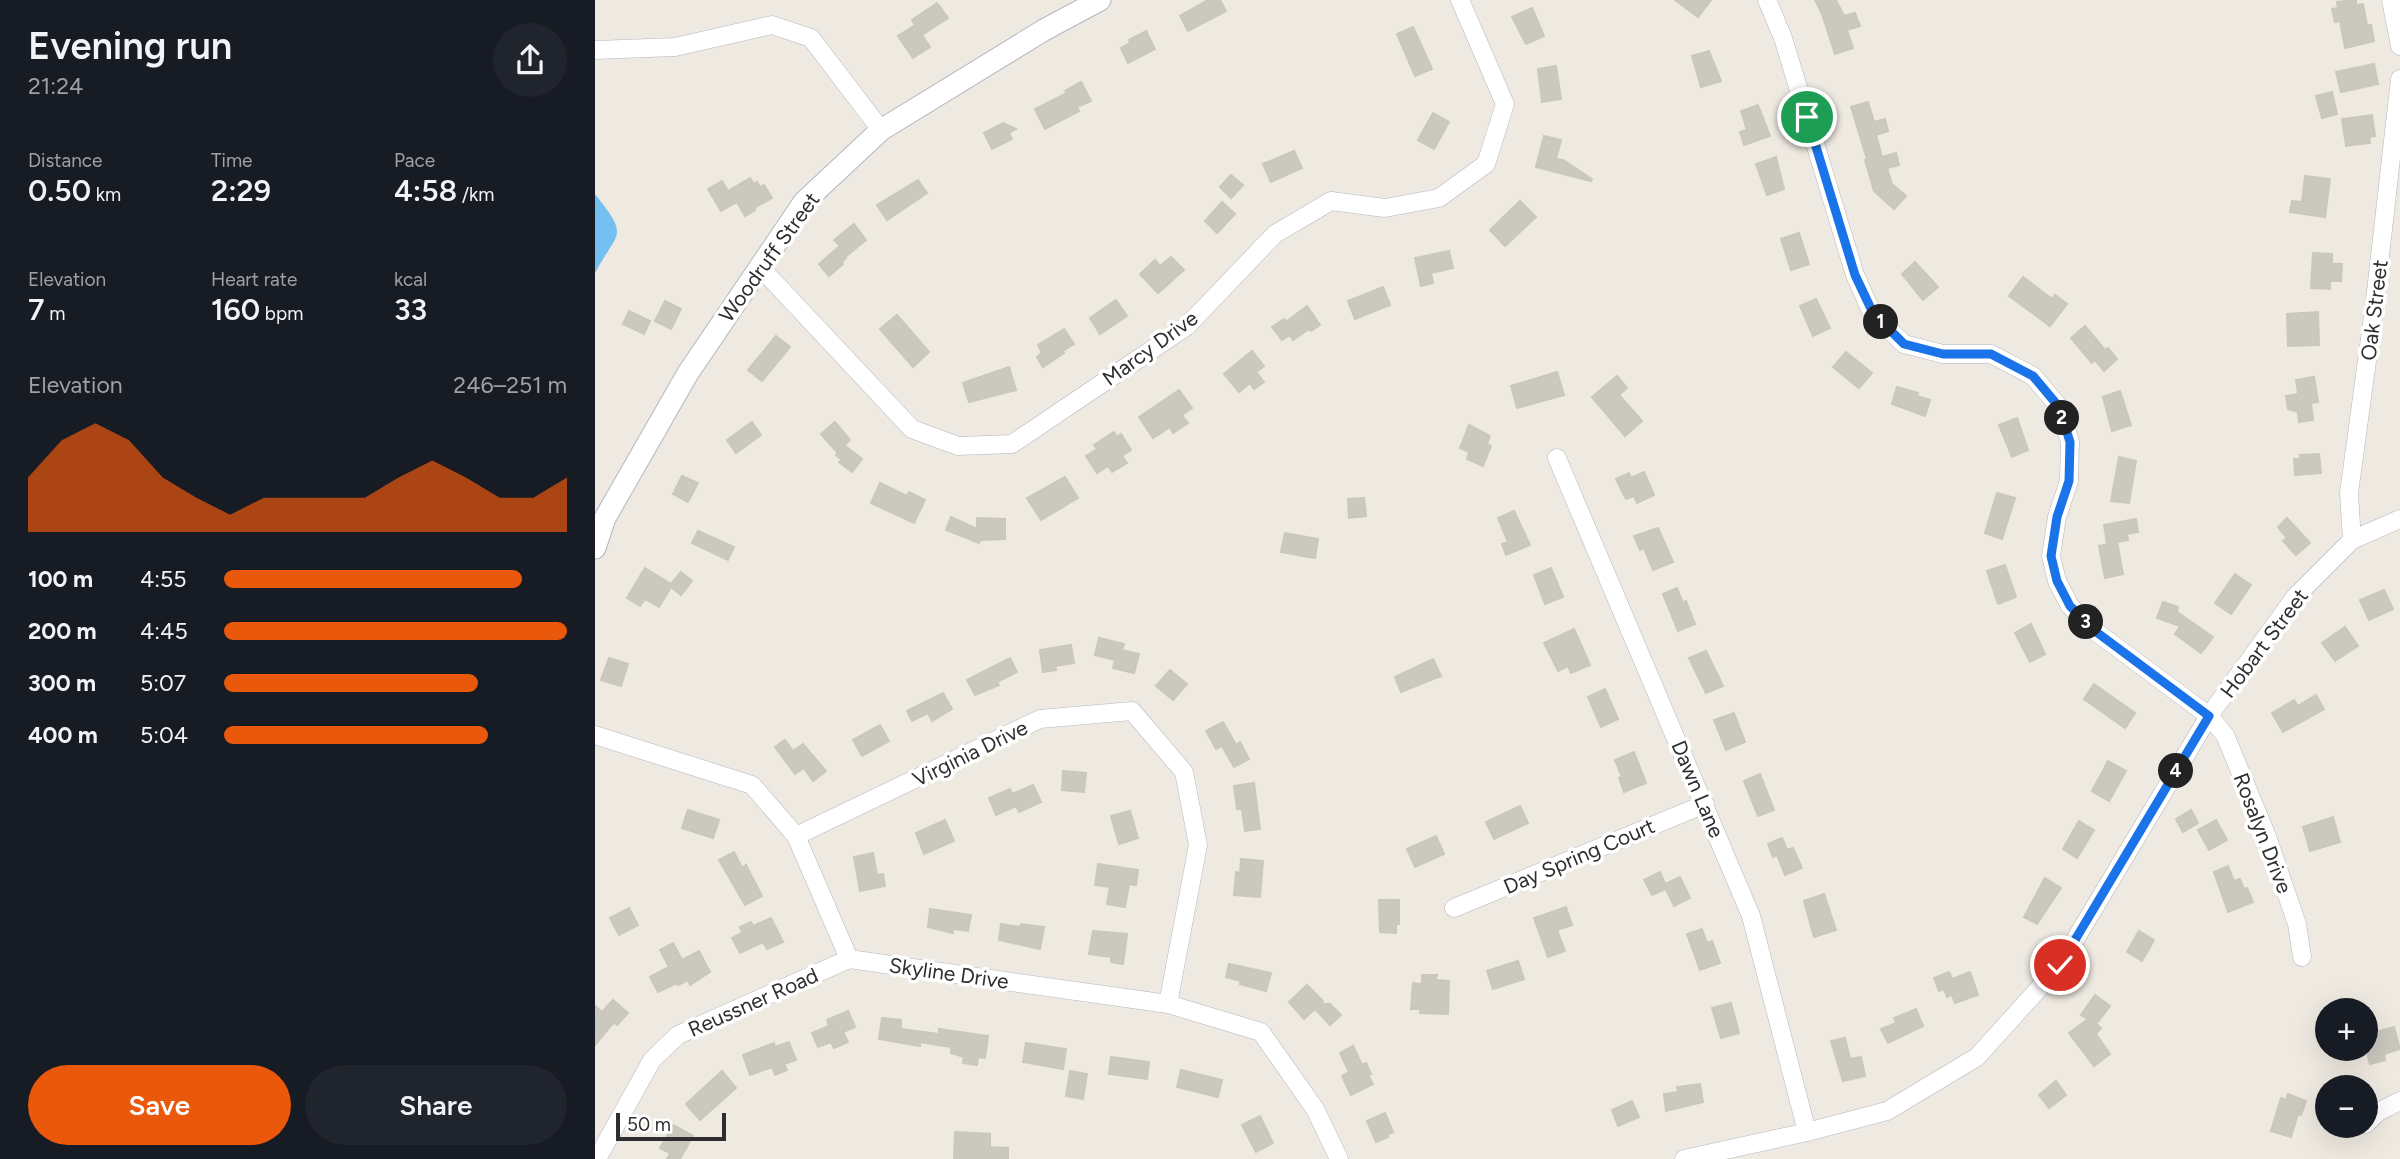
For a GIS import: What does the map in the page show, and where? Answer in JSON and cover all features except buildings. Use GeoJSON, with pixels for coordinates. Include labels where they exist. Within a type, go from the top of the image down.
{"type":"FeatureCollection","features":[{"type":"Feature","properties":{"kind":"street","name":"Woodruff Street"},"geometry":{"type":"LineString","coordinates":[[595,548],[605,518],[688,373],[804,202],[881,130],[1044,30],[1100,0]]}},
{"type":"Feature","properties":{"kind":"street","name":"Marcy Drive"},"geometry":{"type":"LineString","coordinates":[[759,266],[912,429],[958,446],[1012,444],[1187,326],[1275,234],[1331,201],[1385,208],[1439,198],[1486,164],[1505,104],[1460,0]]}},
{"type":"Feature","properties":{"kind":"street","name":"Rosalyn Drive"},"geometry":{"type":"LineString","coordinates":[[1767,0],[1783,38],[1855,275],[1873,313],[1904,344],[1943,354],[1991,354],[2033,376],[2059,407],[2070,442],[2069,481],[2057,517],[2051,556],[2057,581],[2070,606],[2095,631],[2209,716],[2225,735],[2266,834],[2297,924],[2302,957]]}},
{"type":"Feature","properties":{"kind":"street"},"geometry":{"type":"LineString","coordinates":[[2391,0],[2400,46]]}},
{"type":"Feature","properties":{"kind":"street"},"geometry":{"type":"LineString","coordinates":[[595,50],[675,47],[772,25],[811,38],[881,130]]}},
{"type":"Feature","properties":{"kind":"street","name":"Oak Street"},"geometry":{"type":"LineString","coordinates":[[2352,540],[2349,494],[2374,309],[2400,79]]}},
{"type":"Feature","properties":{"kind":"street","name":"Dawn Lane"},"geometry":{"type":"LineString","coordinates":[[1556,458],[1751,916],[1807,1132]]}},
{"type":"Feature","properties":{"kind":"street","name":"Hobart Street"},"geometry":{"type":"LineString","coordinates":[[1684,1159],[1887,1111],[1977,1057],[2060,965],[2209,716],[2295,597],[2352,540],[2400,519]]}},
{"type":"Feature","properties":{"kind":"street","name":"Virginia Drive"},"geometry":{"type":"LineString","coordinates":[[796,836],[1040,719],[1132,710],[1184,772],[1198,845],[1168,1004]]}},
{"type":"Feature","properties":{"kind":"street"},"geometry":{"type":"LineString","coordinates":[[595,735],[752,785],[796,836],[849,959]]}},
{"type":"Feature","properties":{"kind":"street","name":"Day Spring Court"},"geometry":{"type":"LineString","coordinates":[[1454,908],[1705,804]]}},
{"type":"Feature","properties":{"kind":"street","name":"Skyline Drive"},"geometry":{"type":"LineString","coordinates":[[849,959],[1168,1004],[1261,1032],[1315,1109],[1339,1159]]}},
{"type":"Feature","properties":{"kind":"street","name":"Reussner Road"},"geometry":{"type":"LineString","coordinates":[[597,1159],[652,1060],[678,1035],[849,959]]}},
{"type":"Feature","properties":{"kind":"street"},"geometry":{"type":"LineString","coordinates":[[2378,1112],[2400,1101]]}},
{"type":"Feature","properties":{"kind":"water"},"geometry":{"type":"Polygon","coordinates":[[[595,194],[613,219],[617,234],[595,273],[595,194]]]}},
{"type":"Feature","properties":{"kind":"route"},"geometry":{"type":"LineString","coordinates":[[1807,117],[1855,275],[1873,313],[1904,344],[1943,354],[1991,354],[2033,376],[2059,407],[2070,442],[2069,481],[2057,517],[2051,556],[2057,581],[2070,606],[2095,631],[2209,716],[2060,965]]}}]}
